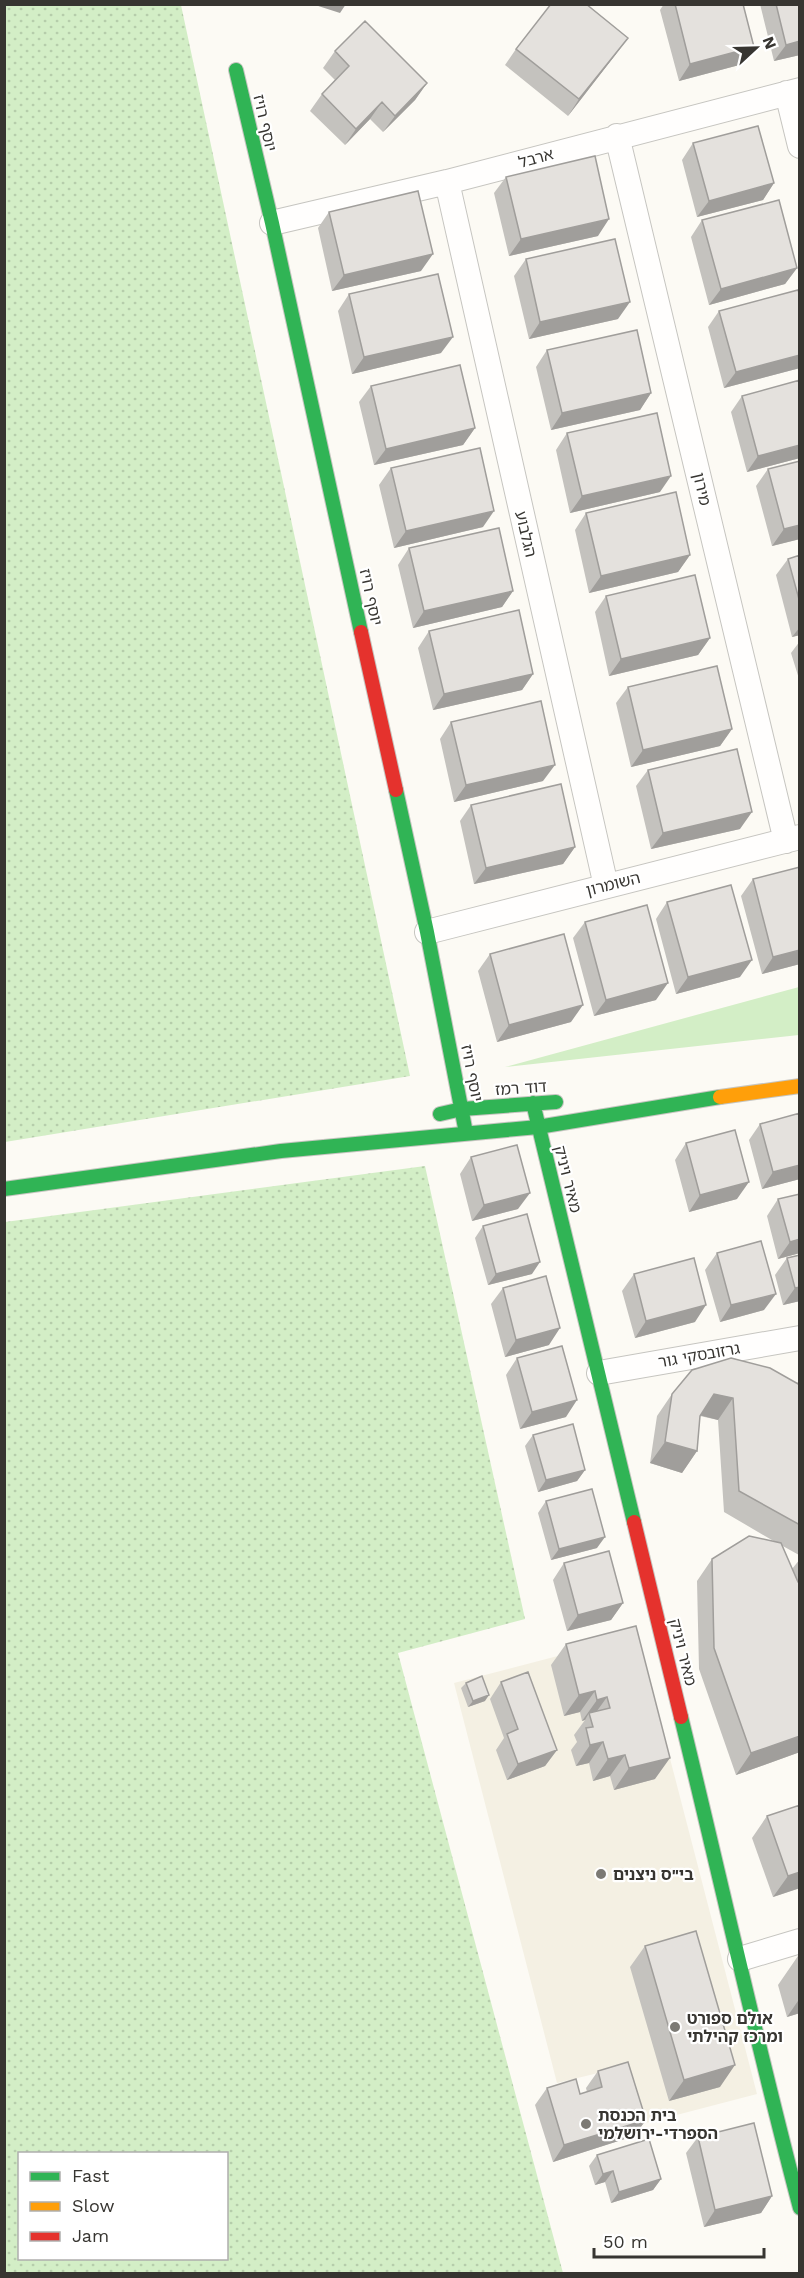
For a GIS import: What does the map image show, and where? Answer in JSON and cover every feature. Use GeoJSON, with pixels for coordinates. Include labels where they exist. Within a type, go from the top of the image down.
{"type":"FeatureCollection","features":[{"type":"Feature","properties":{"kind":"street","name":"יוסף רויז"},"geometry":{"type":"LineString","coordinates":[[236,70],[272,223],[427,932],[466,1133]]}},
{"type":"Feature","properties":{"kind":"street","name":"ארבל"},"geometry":{"type":"LineString","coordinates":[[272,223],[447,182],[793,92]]}},
{"type":"Feature","properties":{"kind":"street"},"geometry":{"type":"LineString","coordinates":[[793,92],[800,146]]}},
{"type":"Feature","properties":{"kind":"street","name":"מירון"},"geometry":{"type":"LineString","coordinates":[[617,136],[793,839]]}},
{"type":"Feature","properties":{"kind":"street","name":"הגלבוע"},"geometry":{"type":"LineString","coordinates":[[447,182],[606,886]]}},
{"type":"Feature","properties":{"kind":"street","name":"השומרון"},"geometry":{"type":"LineString","coordinates":[[427,932],[793,839]]}},
{"type":"Feature","properties":{"kind":"street"},"geometry":{"type":"LineString","coordinates":[[4,1189],[281,1150],[538,1127],[800,1086]]}},
{"type":"Feature","properties":{"kind":"street"},"geometry":{"type":"LineString","coordinates":[[618,1100],[732,1095]]}},
{"type":"Feature","properties":{"kind":"street","name":"דוד רמז"},"geometry":{"type":"LineString","coordinates":[[428,1117],[462,1109],[573,1101]]}},
{"type":"Feature","properties":{"kind":"street","name":"מאיר ויניק"},"geometry":{"type":"LineString","coordinates":[[533,1103],[740,1959],[771,2099],[800,2208]]}},
{"type":"Feature","properties":{"kind":"street"},"geometry":{"type":"LineString","coordinates":[[281,1150],[383,1127]]}},
{"type":"Feature","properties":{"kind":"street","name":"גרזובסקי גור"},"geometry":{"type":"LineString","coordinates":[[599,1373],[800,1338]]}},
{"type":"Feature","properties":{"kind":"street"},"geometry":{"type":"LineString","coordinates":[[740,1959],[800,1941]]}},
{"type":"Feature","properties":{"kind":"shaded area","name":"בי\"ס ניצנים"},"geometry":{"type":"Polygon","coordinates":[[[638,1635],[757,2094],[642,2124],[627,2066],[557,2083],[454,1683],[638,1635]]]}},
{"type":"Feature","properties":{"kind":"green space"},"geometry":{"type":"Polygon","coordinates":[[[5,4],[181,5],[410,1076],[5,1142],[5,4]]]}},
{"type":"Feature","properties":{"kind":"green space"},"geometry":{"type":"Polygon","coordinates":[[[799,987],[799,1035],[505,1067],[799,987]]]}},
{"type":"Feature","properties":{"kind":"green space"},"geometry":{"type":"Polygon","coordinates":[[[425,1166],[525,1619],[398,1653],[563,2273],[5,2273],[5,1222],[425,1166]]]}},
{"type":"Feature","properties":{"kind":"building"},"geometry":{"type":"Polygon","coordinates":[[[551,4],[586,4],[628,38],[579,99],[516,49],[551,4]]]}},
{"type":"Feature","properties":{"kind":"building"},"geometry":{"type":"Polygon","coordinates":[[[675,4],[743,4],[754,47],[690,64],[675,4]]]}},
{"type":"Feature","properties":{"kind":"building"},"geometry":{"type":"Polygon","coordinates":[[[776,4],[800,4],[800,41],[786,45],[776,4]]]}},
{"type":"Feature","properties":{"kind":"building"},"geometry":{"type":"Polygon","coordinates":[[[365,21],[427,83],[395,116],[382,102],[356,129],[322,94],[349,66],[335,51],[365,21]]]}},
{"type":"Feature","properties":{"kind":"building"},"geometry":{"type":"Polygon","coordinates":[[[758,126],[774,183],[709,201],[693,143],[758,126]]]}},
{"type":"Feature","properties":{"kind":"building"},"geometry":{"type":"Polygon","coordinates":[[[595,156],[609,219],[521,239],[506,177],[595,156]]]}},
{"type":"Feature","properties":{"kind":"building"},"geometry":{"type":"Polygon","coordinates":[[[418,191],[433,254],[344,275],[329,212],[418,191]]]}},
{"type":"Feature","properties":{"kind":"building"},"geometry":{"type":"Polygon","coordinates":[[[779,200],[797,268],[721,289],[702,220],[779,200]]]}},
{"type":"Feature","properties":{"kind":"building"},"geometry":{"type":"Polygon","coordinates":[[[615,239],[630,302],[540,322],[526,259],[615,239]]]}},
{"type":"Feature","properties":{"kind":"building"},"geometry":{"type":"Polygon","coordinates":[[[438,274],[453,337],[364,357],[349,294],[438,274]]]}},
{"type":"Feature","properties":{"kind":"building"},"geometry":{"type":"Polygon","coordinates":[[[798,290],[800,296],[800,355],[736,372],[719,311],[798,290]]]}},
{"type":"Feature","properties":{"kind":"building"},"geometry":{"type":"Polygon","coordinates":[[[637,330],[651,393],[562,413],[547,350],[637,330]]]}},
{"type":"Feature","properties":{"kind":"building"},"geometry":{"type":"Polygon","coordinates":[[[460,365],[475,428],[386,449],[371,386],[460,365]]]}},
{"type":"Feature","properties":{"kind":"building"},"geometry":{"type":"Polygon","coordinates":[[[800,380],[800,445],[758,456],[742,396],[800,380]]]}},
{"type":"Feature","properties":{"kind":"building"},"geometry":{"type":"Polygon","coordinates":[[[657,413],[671,476],[582,496],[567,433],[657,413]]]}},
{"type":"Feature","properties":{"kind":"building"},"geometry":{"type":"Polygon","coordinates":[[[480,448],[494,511],[406,531],[391,468],[480,448]]]}},
{"type":"Feature","properties":{"kind":"building"},"geometry":{"type":"Polygon","coordinates":[[[800,461],[800,525],[784,529],[768,469],[800,461]]]}},
{"type":"Feature","properties":{"kind":"building"},"geometry":{"type":"Polygon","coordinates":[[[676,492],[690,555],[601,576],[586,513],[676,492]]]}},
{"type":"Feature","properties":{"kind":"building"},"geometry":{"type":"Polygon","coordinates":[[[499,528],[513,591],[424,611],[409,548],[499,528]]]}},
{"type":"Feature","properties":{"kind":"building"},"geometry":{"type":"Polygon","coordinates":[[[800,555],[800,603],[788,559],[800,555]]]}},
{"type":"Feature","properties":{"kind":"building"},"geometry":{"type":"Polygon","coordinates":[[[695,575],[710,638],[621,659],[606,596],[695,575]]]}},
{"type":"Feature","properties":{"kind":"building"},"geometry":{"type":"Polygon","coordinates":[[[519,610],[533,674],[444,694],[429,631],[519,610]]]}},
{"type":"Feature","properties":{"kind":"building"},"geometry":{"type":"Polygon","coordinates":[[[717,666],[732,729],[643,750],[628,687],[717,666]]]}},
{"type":"Feature","properties":{"kind":"building"},"geometry":{"type":"Polygon","coordinates":[[[541,701],[555,765],[466,785],[451,722],[541,701]]]}},
{"type":"Feature","properties":{"kind":"building"},"geometry":{"type":"Polygon","coordinates":[[[737,749],[752,812],[663,833],[648,770],[737,749]]]}},
{"type":"Feature","properties":{"kind":"building"},"geometry":{"type":"Polygon","coordinates":[[[561,784],[575,847],[486,868],[471,805],[561,784]]]}},
{"type":"Feature","properties":{"kind":"building"},"geometry":{"type":"Polygon","coordinates":[[[800,867],[800,950],[773,957],[753,879],[800,867]]]}},
{"type":"Feature","properties":{"kind":"building"},"geometry":{"type":"Polygon","coordinates":[[[731,885],[752,960],[688,977],[667,902],[731,885]]]}},
{"type":"Feature","properties":{"kind":"building"},"geometry":{"type":"Polygon","coordinates":[[[647,905],[668,983],[606,1000],[585,922],[647,905]]]}},
{"type":"Feature","properties":{"kind":"building"},"geometry":{"type":"Polygon","coordinates":[[[564,934],[583,1005],[509,1025],[490,954],[564,934]]]}},
{"type":"Feature","properties":{"kind":"building"},"geometry":{"type":"Polygon","coordinates":[[[800,1113],[800,1165],[773,1172],[760,1124],[800,1113]]]}},
{"type":"Feature","properties":{"kind":"building"},"geometry":{"type":"Polygon","coordinates":[[[735,1130],[749,1182],[700,1195],[686,1143],[735,1130]]]}},
{"type":"Feature","properties":{"kind":"building"},"geometry":{"type":"Polygon","coordinates":[[[517,1145],[530,1193],[484,1205],[471,1157],[517,1145]]]}},
{"type":"Feature","properties":{"kind":"building"},"geometry":{"type":"Polygon","coordinates":[[[800,1194],[800,1239],[790,1242],[778,1199],[800,1194]]]}},
{"type":"Feature","properties":{"kind":"building"},"geometry":{"type":"Polygon","coordinates":[[[527,1214],[540,1262],[496,1274],[483,1226],[527,1214]]]}},
{"type":"Feature","properties":{"kind":"building"},"geometry":{"type":"Polygon","coordinates":[[[761,1241],[776,1294],[731,1305],[717,1253],[761,1241]]]}},
{"type":"Feature","properties":{"kind":"building"},"geometry":{"type":"Polygon","coordinates":[[[800,1255],[800,1287],[795,1288],[787,1258],[800,1255]]]}},
{"type":"Feature","properties":{"kind":"building"},"geometry":{"type":"Polygon","coordinates":[[[694,1258],[706,1305],[646,1321],[634,1274],[694,1258]]]}},
{"type":"Feature","properties":{"kind":"building"},"geometry":{"type":"Polygon","coordinates":[[[546,1276],[560,1328],[516,1340],[503,1288],[546,1276]]]}},
{"type":"Feature","properties":{"kind":"building"},"geometry":{"type":"Polygon","coordinates":[[[562,1346],[577,1400],[532,1412],[517,1358],[562,1346]]]}},
{"type":"Feature","properties":{"kind":"building"},"geometry":{"type":"Polygon","coordinates":[[[731,1358],[770,1368],[800,1385],[800,1525],[739,1491],[733,1398],[714,1394],[700,1416],[697,1451],[665,1442],[672,1394],[692,1370],[731,1358]]]}},
{"type":"Feature","properties":{"kind":"building"},"geometry":{"type":"Polygon","coordinates":[[[573,1424],[585,1470],[546,1480],[533,1435],[573,1424]]]}},
{"type":"Feature","properties":{"kind":"building"},"geometry":{"type":"Polygon","coordinates":[[[592,1489],[605,1537],[559,1549],[546,1501],[592,1489]]]}},
{"type":"Feature","properties":{"kind":"building"},"geometry":{"type":"Polygon","coordinates":[[[749,1536],[781,1543],[800,1582],[800,1736],[751,1753],[714,1648],[712,1559],[749,1536]]]}},
{"type":"Feature","properties":{"kind":"building"},"geometry":{"type":"Polygon","coordinates":[[[609,1551],[623,1603],[578,1615],[564,1563],[609,1551]]]}},
{"type":"Feature","properties":{"kind":"building"},"geometry":{"type":"Polygon","coordinates":[[[636,1626],[670,1758],[629,1768],[625,1755],[608,1759],[603,1742],[590,1745],[586,1728],[593,1727],[589,1713],[610,1708],[607,1697],[597,1700],[595,1691],[579,1695],[566,1644],[636,1626]]]}},
{"type":"Feature","properties":{"kind":"building"},"geometry":{"type":"Polygon","coordinates":[[[528,1672],[557,1750],[518,1764],[507,1734],[518,1729],[501,1682],[528,1672]]]}},
{"type":"Feature","properties":{"kind":"building"},"geometry":{"type":"Polygon","coordinates":[[[482,1676],[489,1695],[473,1701],[466,1683],[482,1676]]]}},
{"type":"Feature","properties":{"kind":"building"},"geometry":{"type":"Polygon","coordinates":[[[800,1805],[800,1872],[788,1876],[767,1816],[800,1805]]]}},
{"type":"Feature","properties":{"kind":"building"},"geometry":{"type":"Polygon","coordinates":[[[696,1931],[735,2065],[684,2080],[645,1946],[696,1931]]]}},
{"type":"Feature","properties":{"kind":"building","name":"בית הכנסת הספרדי-ירושלמי"},"geometry":{"type":"Polygon","coordinates":[[[628,2062],[646,2120],[564,2145],[547,2088],[576,2079],[580,2094],[602,2087],[598,2071],[628,2062]]]}},
{"type":"Feature","properties":{"kind":"building"},"geometry":{"type":"Polygon","coordinates":[[[754,2123],[772,2196],[715,2210],[698,2137],[754,2123]]]}},
{"type":"Feature","properties":{"kind":"building"},"geometry":{"type":"Polygon","coordinates":[[[649,2139],[661,2179],[619,2192],[613,2171],[603,2174],[597,2155],[649,2139]]]}},
{"type":"Feature","properties":{"kind":"traffic: fast"},"geometry":{"type":"LineString","coordinates":[[236,70],[272,223],[361,632]]}},
{"type":"Feature","properties":{"kind":"traffic: fast"},"geometry":{"type":"LineString","coordinates":[[396,790],[427,932],[466,1133]]}},
{"type":"Feature","properties":{"kind":"traffic: fast"},"geometry":{"type":"LineString","coordinates":[[4,1189],[281,1151],[538,1127],[720,1097]]}},
{"type":"Feature","properties":{"kind":"traffic: fast"},"geometry":{"type":"LineString","coordinates":[[440,1114],[462,1109],[556,1102]]}},
{"type":"Feature","properties":{"kind":"traffic: fast"},"geometry":{"type":"LineString","coordinates":[[533,1103],[634,1522]]}},
{"type":"Feature","properties":{"kind":"traffic: fast"},"geometry":{"type":"LineString","coordinates":[[681,1717],[800,2208]]}},
{"type":"Feature","properties":{"kind":"traffic: slow"},"geometry":{"type":"LineString","coordinates":[[720,1097],[800,1086]]}},
{"type":"Feature","properties":{"kind":"traffic: jam"},"geometry":{"type":"LineString","coordinates":[[361,632],[396,790]]}},
{"type":"Feature","properties":{"kind":"traffic: jam"},"geometry":{"type":"LineString","coordinates":[[634,1522],[681,1717]]}},
{"type":"Feature","properties":{"kind":"place","name":"בי\"ס ניצנים"},"geometry":{"type":"Point","coordinates":[601,1874]}},
{"type":"Feature","properties":{"kind":"place","name":"אולם ספורט ומרכז קהילתי"},"geometry":{"type":"Point","coordinates":[675,2027]}},
{"type":"Feature","properties":{"kind":"place","name":"בית הכנסת הספרדי-ירושלמי"},"geometry":{"type":"Point","coordinates":[586,2124]}}]}
